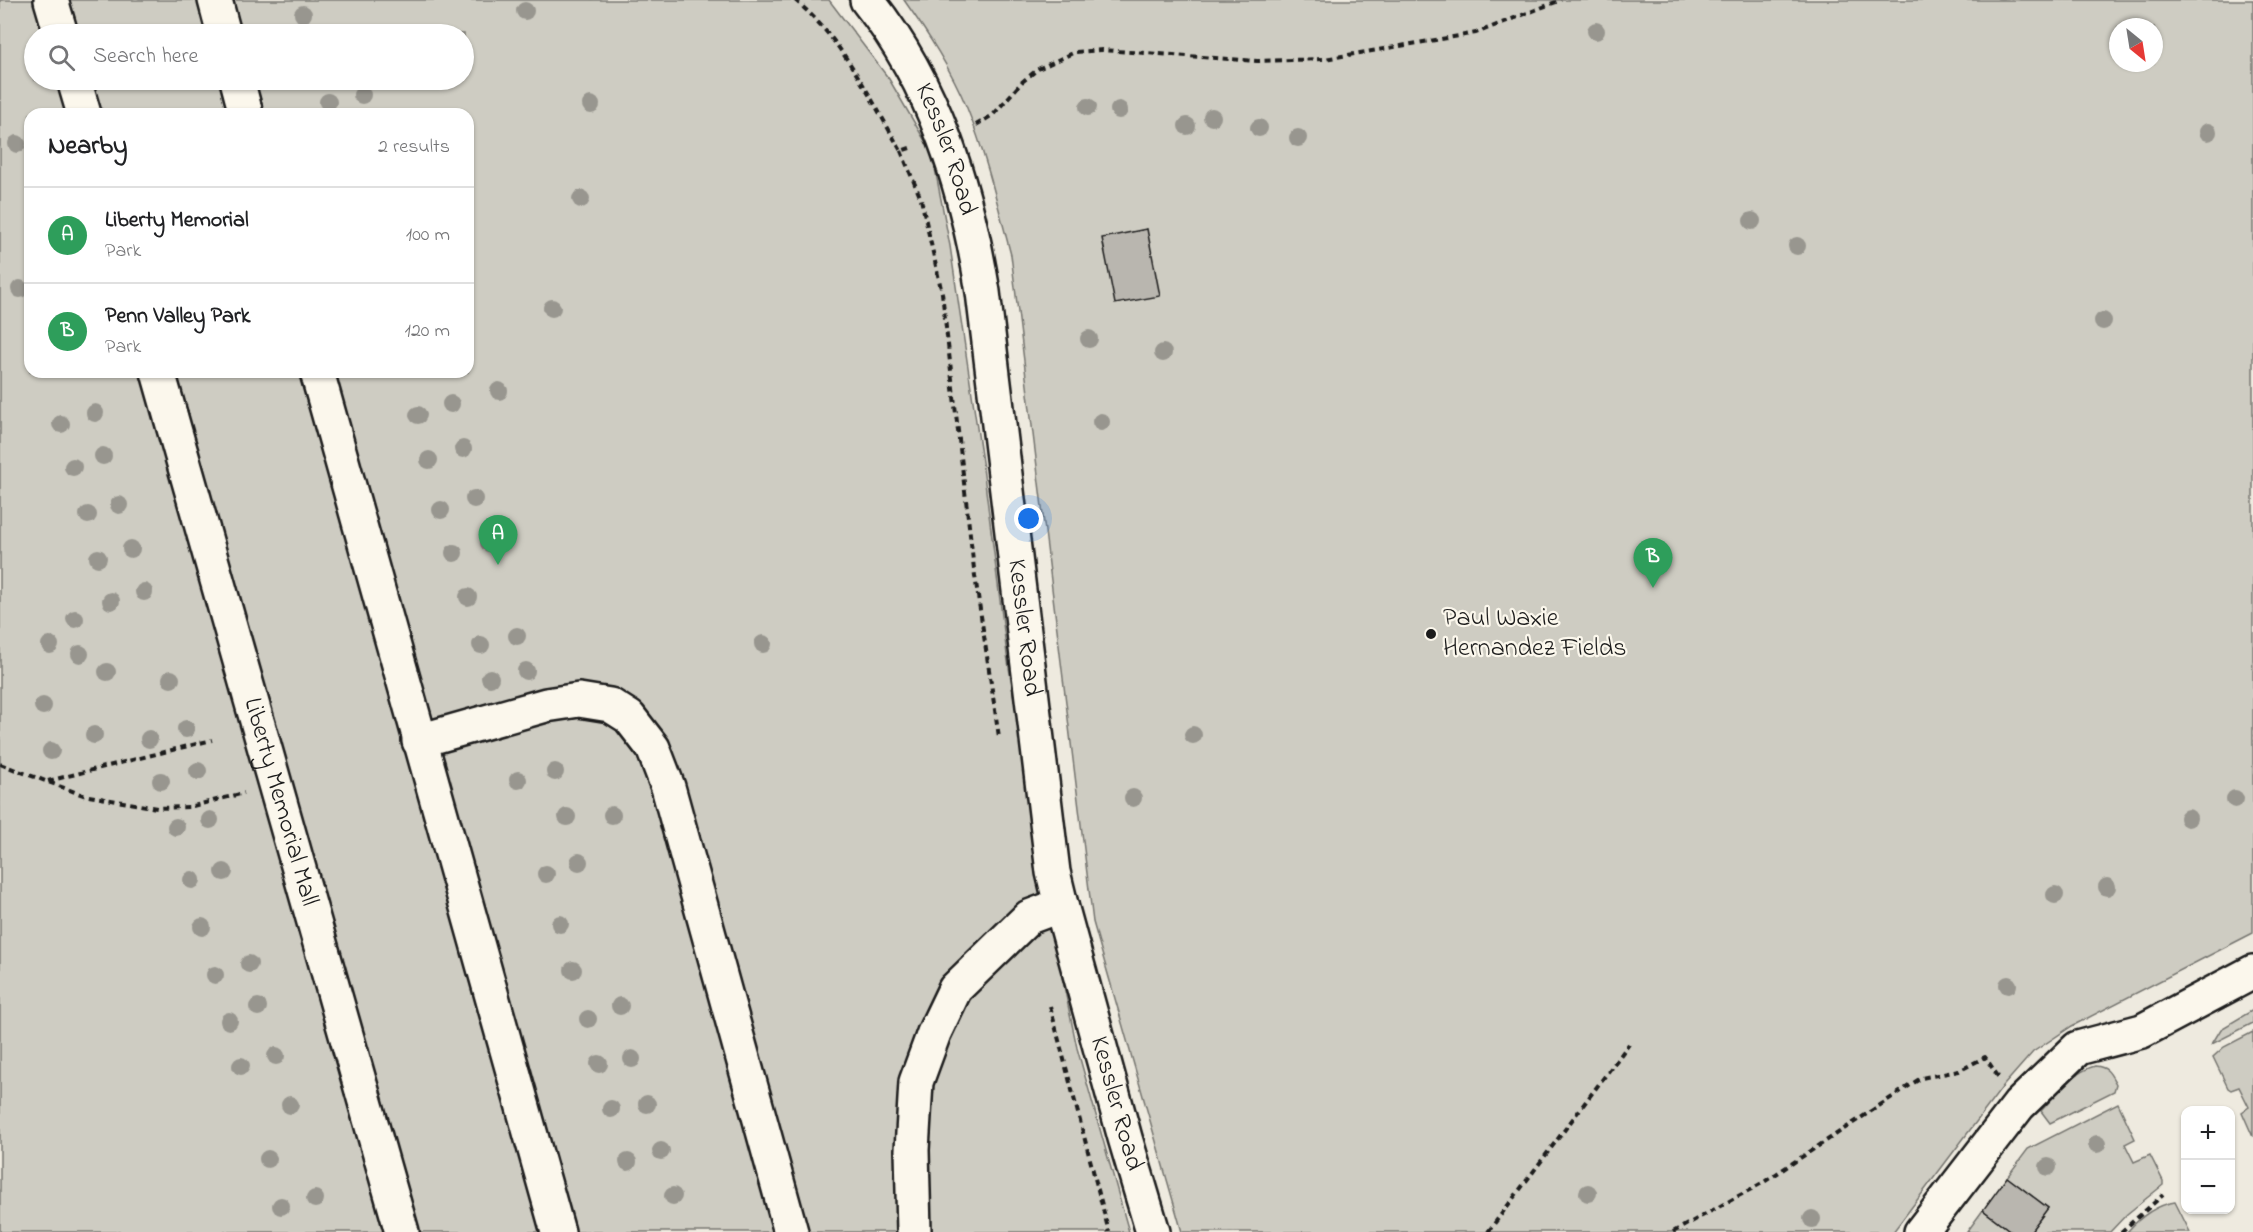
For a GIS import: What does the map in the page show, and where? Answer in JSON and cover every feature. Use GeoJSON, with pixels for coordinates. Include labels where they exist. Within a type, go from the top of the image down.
{"type":"FeatureCollection","features":[{"type":"Feature","properties":{"kind":"street"},"geometry":{"type":"LineString","coordinates":[[51,0],[58,24]]}},
{"type":"Feature","properties":{"kind":"street"},"geometry":{"type":"LineString","coordinates":[[215,0],[221,24]]}},
{"type":"Feature","properties":{"kind":"street","name":"Kessler Road"},"geometry":{"type":"LineString","coordinates":[[867,0],[907,57],[927,95],[944,138],[971,224],[983,292],[1053,872],[1060,905],[1125,1138],[1154,1232]]}},
{"type":"Feature","properties":{"kind":"street"},"geometry":{"type":"LineString","coordinates":[[77,90],[82,108]]}},
{"type":"Feature","properties":{"kind":"street"},"geometry":{"type":"LineString","coordinates":[[240,90],[244,108]]}},
{"type":"Feature","properties":{"kind":"street","name":"Liberty Memorial Mall"},"geometry":{"type":"LineString","coordinates":[[160,378],[402,1232]]}},
{"type":"Feature","properties":{"kind":"street"},"geometry":{"type":"LineString","coordinates":[[319,378],[558,1232]]}},
{"type":"Feature","properties":{"kind":"street"},"geometry":{"type":"LineString","coordinates":[[419,741],[546,705],[579,700],[610,705],[629,717],[654,748],[668,787],[791,1232]]}},
{"type":"Feature","properties":{"kind":"street"},"geometry":{"type":"LineString","coordinates":[[914,1232],[912,1150],[916,1082],[934,1033],[955,989],[1029,917],[1060,905]]}},
{"type":"Feature","properties":{"kind":"street"},"geometry":{"type":"LineString","coordinates":[[1921,1232],[2019,1105],[2078,1048],[2142,1031],[2253,972]]}},
{"type":"Feature","properties":{"kind":"path"},"geometry":{"type":"LineString","coordinates":[[795,0],[812,14],[854,69],[901,151],[944,138],[987,120],[1038,69],[1075,52],[1102,50],[1257,61],[1325,59],[1476,33],[1561,0]]}},
{"type":"Feature","properties":{"kind":"path"},"geometry":{"type":"LineString","coordinates":[[48,782],[212,740]]}},
{"type":"Feature","properties":{"kind":"path"},"geometry":{"type":"LineString","coordinates":[[0,764],[83,795],[157,808],[189,807],[276,784]]}},
{"type":"Feature","properties":{"kind":"path"},"geometry":{"type":"LineString","coordinates":[[1488,1232],[1629,1044]]}},
{"type":"Feature","properties":{"kind":"path"},"geometry":{"type":"LineString","coordinates":[[1673,1232],[1764,1182],[1921,1078],[1959,1071],[1985,1058],[2001,1080]]}},
{"type":"Feature","properties":{"kind":"path"},"geometry":{"type":"LineString","coordinates":[[2121,1232],[2163,1195]]}},
{"type":"Feature","properties":{"kind":"shaded area"},"geometry":{"type":"Polygon","coordinates":[[[0,0],[829,0],[889,79],[932,153],[950,246],[984,475],[1007,655],[1048,910],[1077,1048],[1129,1232],[0,1232],[0,0]]]}},
{"type":"Feature","properties":{"kind":"shaded area"},"geometry":{"type":"Polygon","coordinates":[[[904,0],[2253,0],[2253,933],[2072,1026],[2033,1052],[2004,1085],[1893,1232],[1182,1232],[1093,922],[1011,255],[974,126],[961,94],[930,39],[904,0]]]}},
{"type":"Feature","properties":{"kind":"shaded area"},"geometry":{"type":"Polygon","coordinates":[[[2253,1010],[2253,1023],[2212,1044],[2221,1029],[2253,1010]]]}},
{"type":"Feature","properties":{"kind":"shaded area"},"geometry":{"type":"Polygon","coordinates":[[[2253,1032],[2253,1137],[2242,1112],[2249,1107],[2239,1087],[2231,1090],[2228,1088],[2213,1057],[2224,1047],[2253,1032]]]}},
{"type":"Feature","properties":{"kind":"shaded area"},"geometry":{"type":"Polygon","coordinates":[[[2095,1066],[2106,1069],[2110,1074],[2116,1084],[2114,1091],[2050,1123],[2041,1111],[2079,1073],[2095,1066]]]}},
{"type":"Feature","properties":{"kind":"shaded area"},"geometry":{"type":"Polygon","coordinates":[[[2118,1103],[2135,1139],[2125,1144],[2134,1162],[2150,1155],[2163,1185],[2127,1214],[2110,1232],[2030,1232],[2048,1208],[2007,1177],[2028,1149],[2118,1103]]]}},
{"type":"Feature","properties":{"kind":"shaded area"},"geometry":{"type":"Polygon","coordinates":[[[2175,1202],[2190,1232],[2127,1232],[2137,1221],[2161,1206],[2175,1202]]]}},
{"type":"Feature","properties":{"kind":"shaded area"},"geometry":{"type":"Polygon","coordinates":[[[1983,1210],[2012,1232],[1967,1232],[1983,1210]]]}},
{"type":"Feature","properties":{"kind":"building"},"geometry":{"type":"Polygon","coordinates":[[[1147,229],[1160,296],[1115,304],[1102,238],[1147,229]]]}},
{"type":"Feature","properties":{"kind":"building"},"geometry":{"type":"Polygon","coordinates":[[[2007,1177],[2048,1208],[2030,1232],[2012,1232],[1983,1210],[2007,1177]]]}},
{"type":"Feature","properties":{"kind":"place","name":"Liberty Memorial"},"geometry":{"type":"Point","coordinates":[498,565]}},
{"type":"Feature","properties":{"kind":"place","name":"Penn Valley Park"},"geometry":{"type":"Point","coordinates":[1653,588]}},
{"type":"Feature","properties":{"kind":"place","name":"Paul Waxie Hernandez Fields"},"geometry":{"type":"Point","coordinates":[1431,634]}}]}
